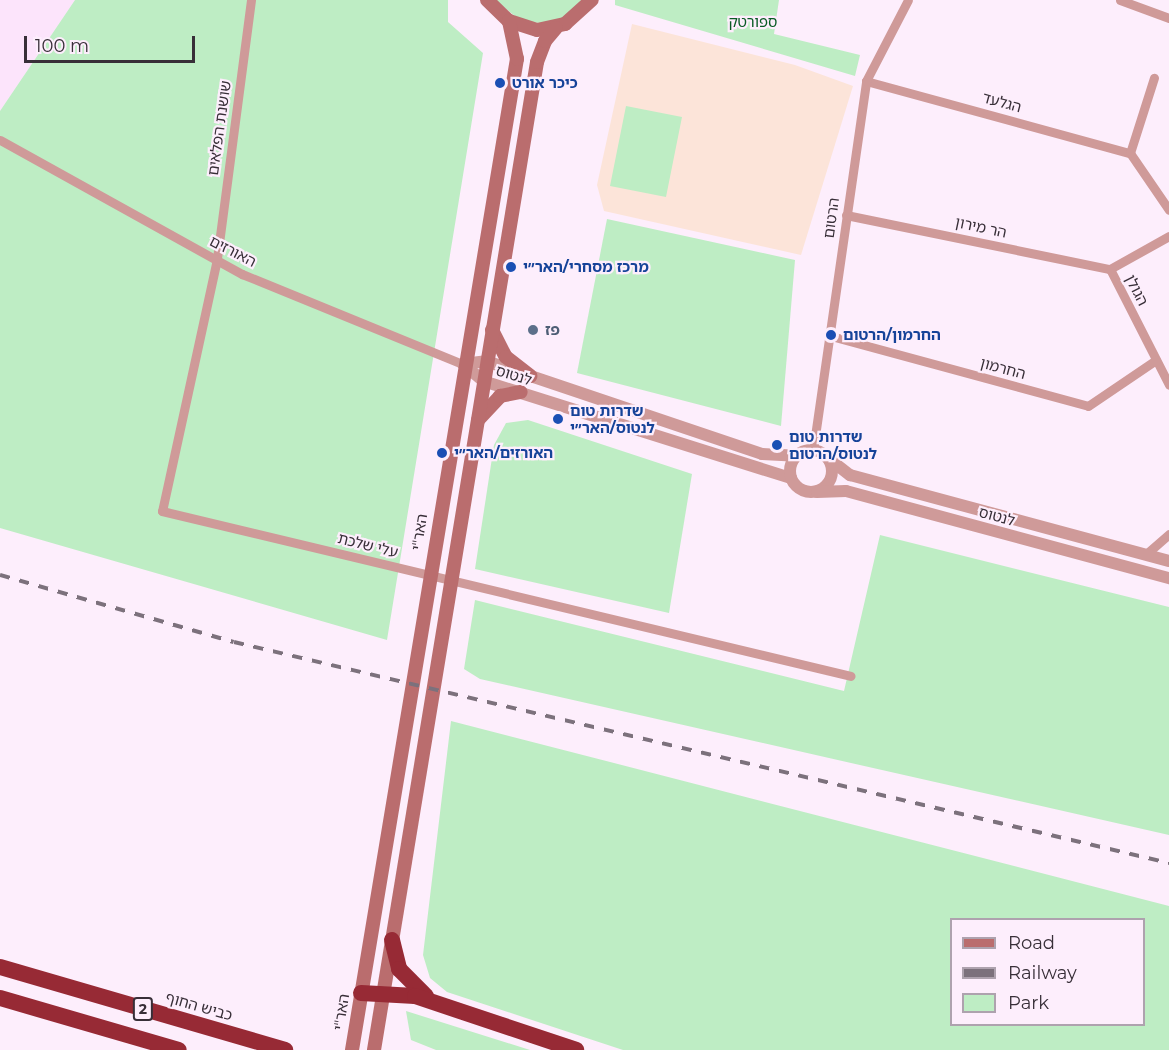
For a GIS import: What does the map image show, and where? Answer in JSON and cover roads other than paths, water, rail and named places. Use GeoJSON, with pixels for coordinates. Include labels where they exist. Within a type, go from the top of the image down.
{"type":"FeatureCollection","features":[{"type":"Feature","properties":{"kind":"highway"},"geometry":{"type":"LineString","coordinates":[[392,940],[404,976],[443,1005]]}},
{"type":"Feature","properties":{"kind":"highway","name":"כביש החוף"},"geometry":{"type":"LineString","coordinates":[[0,967],[285,1050]]}},
{"type":"Feature","properties":{"kind":"highway"},"geometry":{"type":"LineString","coordinates":[[361,993],[383,991],[443,1005],[576,1050]]}},
{"type":"Feature","properties":{"kind":"highway","name":"2"},"geometry":{"type":"LineString","coordinates":[[0,998],[179,1050]]}},
{"type":"Feature","properties":{"kind":"main road"},"geometry":{"type":"LineString","coordinates":[[487,0],[508,21],[537,30],[556,28],[581,14],[592,0]]}},
{"type":"Feature","properties":{"kind":"main road","name":"האר\"י"},"geometry":{"type":"LineString","coordinates":[[352,1050],[463,364],[517,59],[508,21]]}},
{"type":"Feature","properties":{"kind":"main road"},"geometry":{"type":"LineString","coordinates":[[374,1050],[472,443],[537,62],[556,28]]}},
{"type":"Feature","properties":{"kind":"main road"},"geometry":{"type":"LineString","coordinates":[[492,328],[506,357],[530,376]]}},
{"type":"Feature","properties":{"kind":"main road"},"geometry":{"type":"LineString","coordinates":[[476,424],[493,402],[521,392]]}},
{"type":"Feature","properties":{"kind":"street","name":"שושנת הפלאים"},"geometry":{"type":"LineString","coordinates":[[217,260],[251,0]]}},
{"type":"Feature","properties":{"kind":"street","name":"הרטום"},"geometry":{"type":"LineString","coordinates":[[813,450],[866,81],[908,0]]}},
{"type":"Feature","properties":{"kind":"street"},"geometry":{"type":"LineString","coordinates":[[1120,0],[1169,18]]}},
{"type":"Feature","properties":{"kind":"street"},"geometry":{"type":"LineString","coordinates":[[1154,78],[1130,153],[1169,210]]}},
{"type":"Feature","properties":{"kind":"street","name":"הגלעד"},"geometry":{"type":"LineString","coordinates":[[866,81],[1130,153]]}},
{"type":"Feature","properties":{"kind":"street","name":"האורזים"},"geometry":{"type":"LineString","coordinates":[[0,140],[217,260],[463,364]]}},
{"type":"Feature","properties":{"kind":"street","name":"הר מירון"},"geometry":{"type":"LineString","coordinates":[[846,215],[1110,269]]}},
{"type":"Feature","properties":{"kind":"street","name":"הגולן"},"geometry":{"type":"LineString","coordinates":[[1169,236],[1110,269],[1169,385]]}},
{"type":"Feature","properties":{"kind":"street","name":"עלי שלכת"},"geometry":{"type":"LineString","coordinates":[[217,260],[162,511],[851,676]]}},
{"type":"Feature","properties":{"kind":"street","name":"החרמון"},"geometry":{"type":"LineString","coordinates":[[831,336],[1088,406],[1156,360]]}},
{"type":"Feature","properties":{"kind":"street","name":"לנטוס"},"geometry":{"type":"LineString","coordinates":[[463,364],[486,361],[762,454],[796,456]]}},
{"type":"Feature","properties":{"kind":"street","name":"לנטוס"},"geometry":{"type":"LineString","coordinates":[[463,364],[483,381],[791,478]]}},
{"type":"Feature","properties":{"kind":"street"},"geometry":{"type":"LineString","coordinates":[[813,450],[828,458],[831,478],[817,492],[798,489],[791,478],[796,456],[813,450]]}},
{"type":"Feature","properties":{"kind":"street","name":"לנטוס"},"geometry":{"type":"LineString","coordinates":[[828,458],[850,475],[1169,561]]}},
{"type":"Feature","properties":{"kind":"street","name":"לנטוס"},"geometry":{"type":"LineString","coordinates":[[817,492],[846,491],[1169,578]]}},
{"type":"Feature","properties":{"kind":"street"},"geometry":{"type":"LineString","coordinates":[[1144,555],[1169,534]]}},
{"type":"Feature","properties":{"kind":"railway"},"geometry":{"type":"LineString","coordinates":[[0,575],[234,642],[1169,863]]}},
{"type":"Feature","properties":{"kind":"place","name":"כיכר אורט"},"geometry":{"type":"Point","coordinates":[500,83]}},
{"type":"Feature","properties":{"kind":"place","name":"מרכז מסחרי/האר״י"},"geometry":{"type":"Point","coordinates":[511,267]}},
{"type":"Feature","properties":{"kind":"place","name":"פז"},"geometry":{"type":"Point","coordinates":[533,330]}},
{"type":"Feature","properties":{"kind":"place","name":"החרמון/הרטום"},"geometry":{"type":"Point","coordinates":[831,335]}},
{"type":"Feature","properties":{"kind":"place","name":"שדרות טום לנטוס/האר״י"},"geometry":{"type":"Point","coordinates":[558,419]}},
{"type":"Feature","properties":{"kind":"place","name":"שדרות טום לנטוס/הרטום"},"geometry":{"type":"Point","coordinates":[777,445]}},
{"type":"Feature","properties":{"kind":"place","name":"האורזים/האר״י"},"geometry":{"type":"Point","coordinates":[442,453]}},
{"type":"Feature","properties":{"kind":"park label","name":"ספורטק"},"geometry":{"type":"Point","coordinates":[753,22]}}]}
